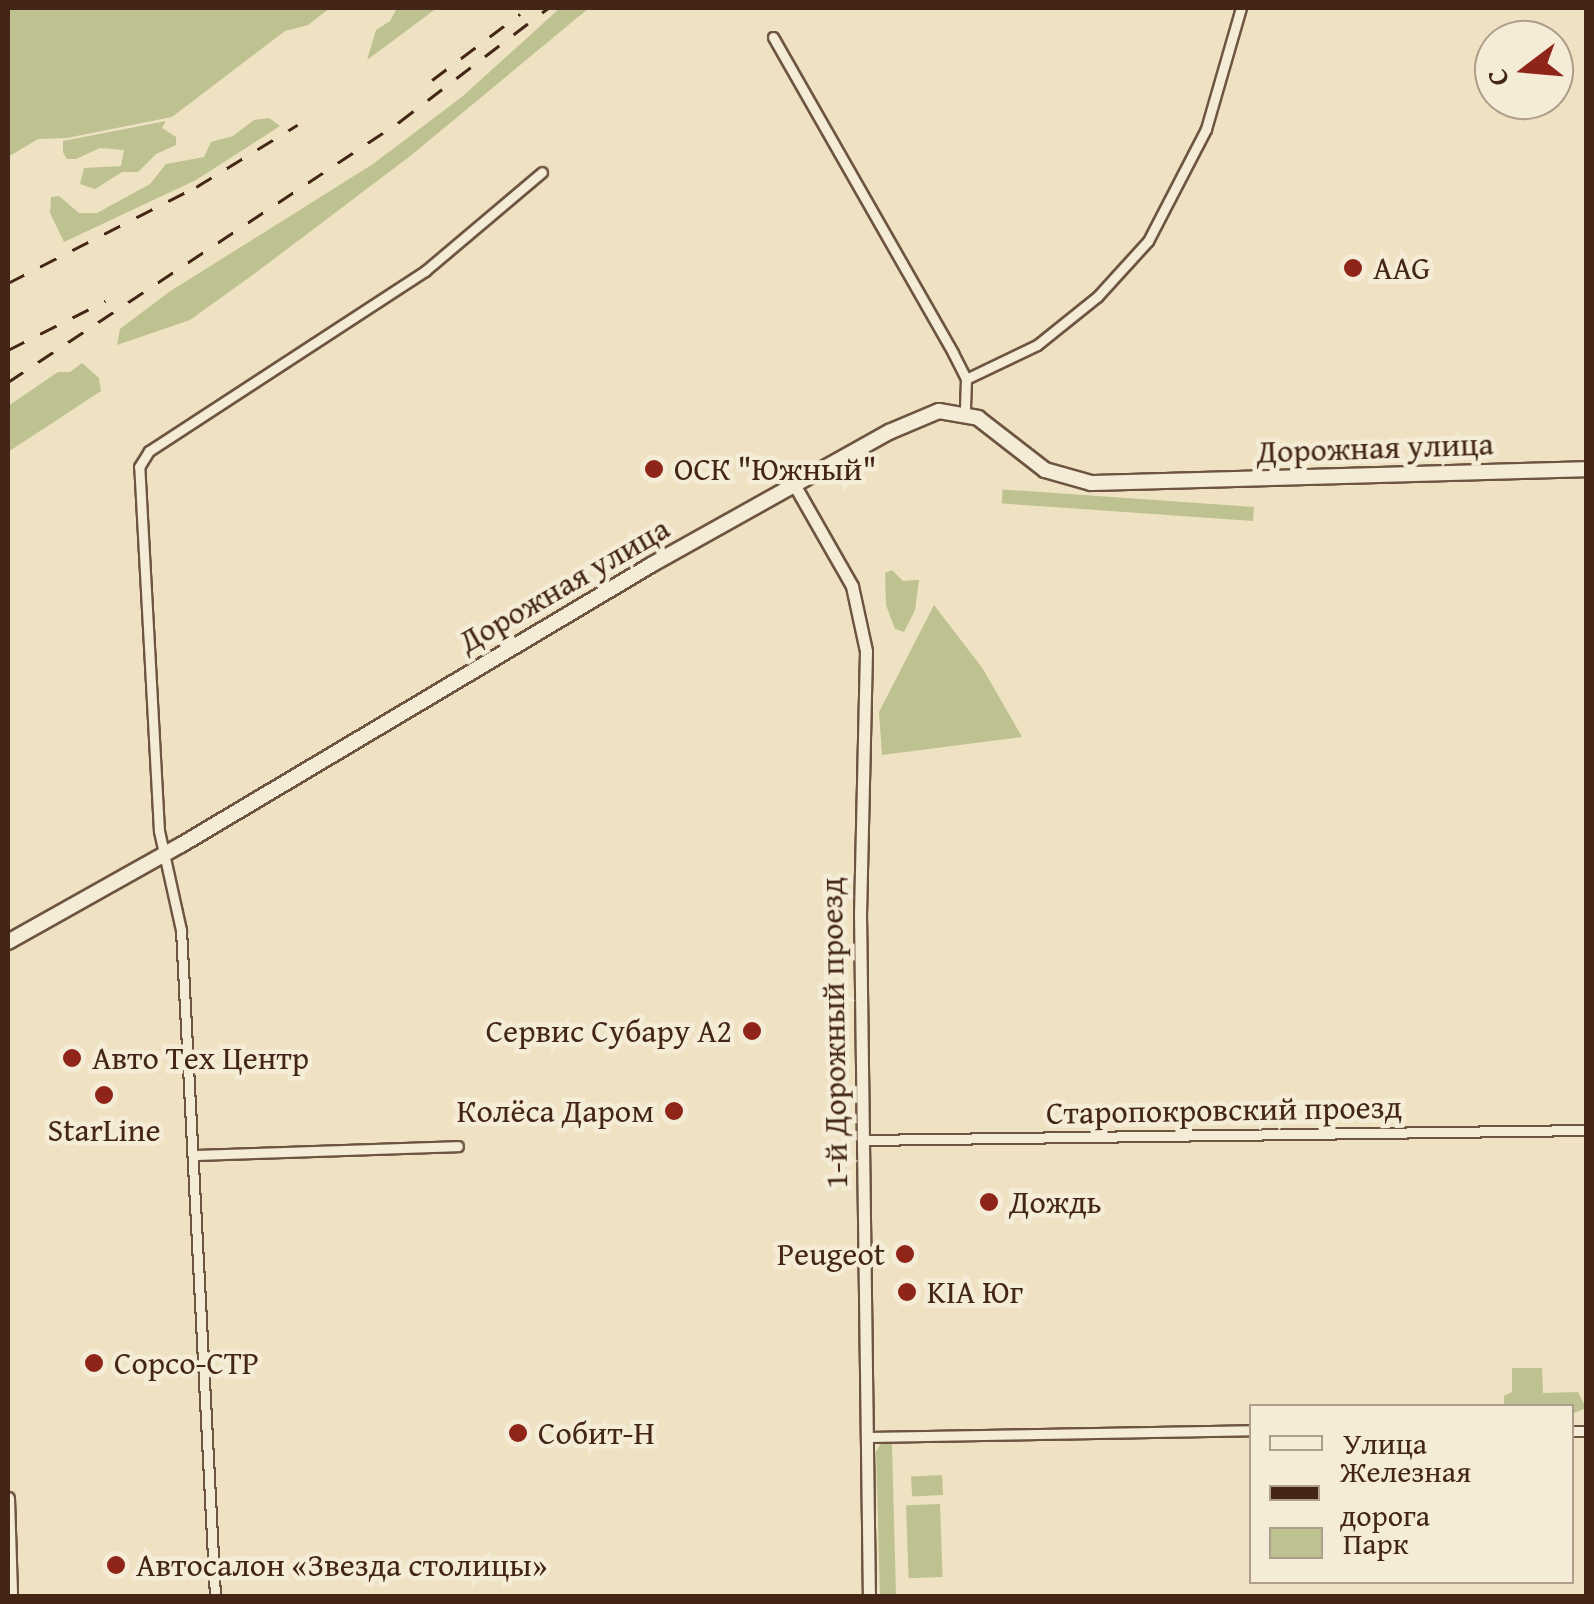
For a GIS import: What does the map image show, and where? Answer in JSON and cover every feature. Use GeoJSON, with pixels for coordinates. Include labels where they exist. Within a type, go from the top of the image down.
{"type":"FeatureCollection","features":[{"type":"Feature","properties":{"kind":"main road","name":"Дорожная улица"},"geometry":{"type":"LineString","coordinates":[[8,942],[162,856],[359,735],[921,417],[938,412],[966,413],[990,426],[1045,470],[1092,483],[1586,469]]}},
{"type":"Feature","properties":{"kind":"street"},"geometry":{"type":"LineString","coordinates":[[966,380],[1038,345],[1096,297],[1148,241],[1206,129],[1241,8]]}},
{"type":"Feature","properties":{"kind":"street"},"geometry":{"type":"LineString","coordinates":[[772,37],[966,380],[966,413]]}},
{"type":"Feature","properties":{"kind":"street"},"geometry":{"type":"LineString","coordinates":[[215,1596],[181,930],[162,856],[139,467],[149,451],[425,271],[542,172]]}},
{"type":"Feature","properties":{"kind":"street","name":"1-й Дорожный проезд"},"geometry":{"type":"LineString","coordinates":[[795,486],[852,586],[864,634],[860,839],[869,1596]]}},
{"type":"Feature","properties":{"kind":"street","name":"Старопокровский проезд"},"geometry":{"type":"LineString","coordinates":[[863,1140],[1586,1130]]}},
{"type":"Feature","properties":{"kind":"street"},"geometry":{"type":"LineString","coordinates":[[193,1155],[458,1146]]}},
{"type":"Feature","properties":{"kind":"street"},"geometry":{"type":"LineString","coordinates":[[869,1437],[1249,1430]]}},
{"type":"Feature","properties":{"kind":"street"},"geometry":{"type":"LineString","coordinates":[[8,1498],[11,1596]]}},
{"type":"Feature","properties":{"kind":"green space"},"geometry":{"type":"Polygon","coordinates":[[[8,8],[330,8],[308,25],[285,31],[172,117],[67,138],[38,139],[8,157],[8,8]]]}},
{"type":"Feature","properties":{"kind":"green space"},"geometry":{"type":"Polygon","coordinates":[[[397,8],[437,8],[367,60],[376,30],[390,21],[397,8]]]}},
{"type":"Feature","properties":{"kind":"green space"},"geometry":{"type":"Polygon","coordinates":[[[560,8],[589,8],[409,157],[190,320],[117,345],[120,329],[169,292],[373,164],[463,96],[560,8]]]}},
{"type":"Feature","properties":{"kind":"green space"},"geometry":{"type":"Polygon","coordinates":[[[269,118],[280,126],[196,180],[64,242],[50,213],[51,197],[59,196],[79,213],[97,213],[150,184],[166,164],[204,157],[211,142],[233,136],[254,120],[269,118]]]}},
{"type":"Feature","properties":{"kind":"green space"},"geometry":{"type":"Polygon","coordinates":[[[166,121],[162,128],[176,137],[176,145],[156,154],[138,172],[122,172],[95,189],[80,184],[84,168],[121,166],[124,150],[100,148],[76,159],[67,159],[63,152],[63,141],[166,121]]]}},
{"type":"Feature","properties":{"kind":"green space"},"geometry":{"type":"Polygon","coordinates":[[[82,363],[99,378],[101,391],[8,452],[8,406],[58,372],[70,372],[82,363]]]}},
{"type":"Feature","properties":{"kind":"green space"},"geometry":{"type":"Polygon","coordinates":[[[1003,489],[1254,507],[1253,521],[1002,503],[1003,489]]]}},
{"type":"Feature","properties":{"kind":"green space"},"geometry":{"type":"Polygon","coordinates":[[[892,570],[903,581],[919,580],[915,610],[904,632],[895,629],[886,605],[885,573],[892,570]]]}},
{"type":"Feature","properties":{"kind":"green space"},"geometry":{"type":"Polygon","coordinates":[[[934,605],[983,669],[1022,737],[882,755],[879,712],[934,605]]]}},
{"type":"Feature","properties":{"kind":"green space"},"geometry":{"type":"Polygon","coordinates":[[[1512,1368],[1542,1368],[1543,1393],[1578,1392],[1586,1408],[1574,1413],[1574,1404],[1504,1404],[1504,1396],[1512,1392],[1512,1368]]]}},
{"type":"Feature","properties":{"kind":"green space"},"geometry":{"type":"Polygon","coordinates":[[[881,1443],[892,1443],[896,1596],[880,1596],[876,1452],[881,1443]]]}},
{"type":"Feature","properties":{"kind":"green space"},"geometry":{"type":"Polygon","coordinates":[[[942,1475],[943,1495],[912,1497],[911,1477],[942,1475]]]}},
{"type":"Feature","properties":{"kind":"green space"},"geometry":{"type":"Polygon","coordinates":[[[940,1504],[943,1577],[909,1578],[906,1505],[940,1504]]]}},
{"type":"Feature","properties":{"kind":"railway"},"geometry":{"type":"LineString","coordinates":[[8,382],[399,122],[548,8]]}},
{"type":"Feature","properties":{"kind":"railway"},"geometry":{"type":"LineString","coordinates":[[432,80],[520,14]]}},
{"type":"Feature","properties":{"kind":"railway"},"geometry":{"type":"LineString","coordinates":[[8,283],[196,187],[297,125]]}},
{"type":"Feature","properties":{"kind":"railway"},"geometry":{"type":"LineString","coordinates":[[8,350],[105,301]]}},
{"type":"Feature","properties":{"kind":"place","name":"AAG"},"geometry":{"type":"Point","coordinates":[1353,268]}},
{"type":"Feature","properties":{"kind":"place","name":"ОСК \"Южный\""},"geometry":{"type":"Point","coordinates":[654,469]}},
{"type":"Feature","properties":{"kind":"place","name":"Сервис Субару А2"},"geometry":{"type":"Point","coordinates":[752,1031]}},
{"type":"Feature","properties":{"kind":"place","name":"Авто Тех Центр"},"geometry":{"type":"Point","coordinates":[72,1058]}},
{"type":"Feature","properties":{"kind":"place","name":"StarLine"},"geometry":{"type":"Point","coordinates":[104,1095]}},
{"type":"Feature","properties":{"kind":"place","name":"Колёса Даром"},"geometry":{"type":"Point","coordinates":[674,1111]}},
{"type":"Feature","properties":{"kind":"place","name":"Дождь"},"geometry":{"type":"Point","coordinates":[989,1202]}},
{"type":"Feature","properties":{"kind":"place","name":"Peugeot"},"geometry":{"type":"Point","coordinates":[905,1254]}},
{"type":"Feature","properties":{"kind":"place","name":"KIA Юг"},"geometry":{"type":"Point","coordinates":[907,1292]}},
{"type":"Feature","properties":{"kind":"place","name":"Сорсо-СТР"},"geometry":{"type":"Point","coordinates":[94,1363]}},
{"type":"Feature","properties":{"kind":"place","name":"Собит-Н"},"geometry":{"type":"Point","coordinates":[518,1433]}},
{"type":"Feature","properties":{"kind":"place","name":"Автосалон «Звезда столицы»"},"geometry":{"type":"Point","coordinates":[116,1565]}}]}
